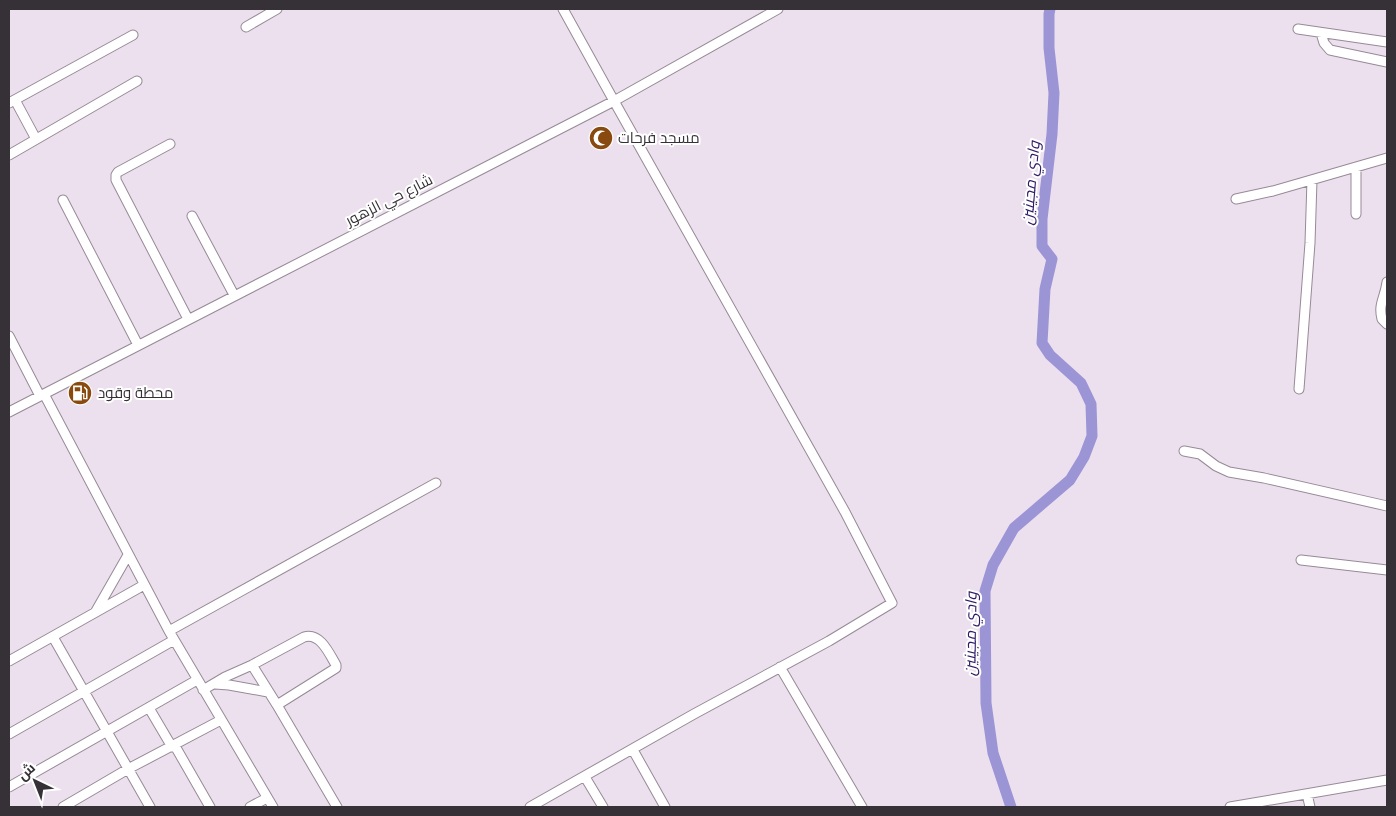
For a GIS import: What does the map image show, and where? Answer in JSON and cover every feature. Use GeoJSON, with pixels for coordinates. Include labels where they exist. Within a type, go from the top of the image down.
{"type":"FeatureCollection","features":[{"type":"Feature","properties":{"kind":"street"},"geometry":{"type":"LineString","coordinates":[[246,27],[277,9]]}},
{"type":"Feature","properties":{"kind":"street"},"geometry":{"type":"LineString","coordinates":[[535,806],[892,603],[845,512],[564,9]]}},
{"type":"Feature","properties":{"kind":"street","name":"شارع حي الزهور"},"geometry":{"type":"LineString","coordinates":[[9,412],[614,101],[778,9]]}},
{"type":"Feature","properties":{"kind":"street"},"geometry":{"type":"LineString","coordinates":[[1298,29],[1387,42]]}},
{"type":"Feature","properties":{"kind":"street"},"geometry":{"type":"LineString","coordinates":[[1321,33],[1324,43],[1330,50],[1387,62]]}},
{"type":"Feature","properties":{"kind":"street"},"geometry":{"type":"LineString","coordinates":[[36,139],[12,101],[133,35]]}},
{"type":"Feature","properties":{"kind":"street"},"geometry":{"type":"LineString","coordinates":[[9,155],[137,81]]}},
{"type":"Feature","properties":{"kind":"street"},"geometry":{"type":"LineString","coordinates":[[170,144],[118,172],[116,180],[188,319]]}},
{"type":"Feature","properties":{"kind":"street"},"geometry":{"type":"LineString","coordinates":[[1236,199],[1273,191],[1387,158]]}},
{"type":"Feature","properties":{"kind":"street"},"geometry":{"type":"LineString","coordinates":[[1356,167],[1356,214]]}},
{"type":"Feature","properties":{"kind":"street"},"geometry":{"type":"LineString","coordinates":[[1298,388],[1310,244],[1312,180]]}},
{"type":"Feature","properties":{"kind":"street"},"geometry":{"type":"LineString","coordinates":[[63,200],[138,345]]}},
{"type":"Feature","properties":{"kind":"street"},"geometry":{"type":"LineString","coordinates":[[192,216],[234,295]]}},
{"type":"Feature","properties":{"kind":"street"},"geometry":{"type":"LineString","coordinates":[[1387,282],[1385,295],[1379,308],[1382,319],[1387,324]]}},
{"type":"Feature","properties":{"kind":"street"},"geometry":{"type":"LineString","coordinates":[[9,336],[174,640],[273,807]]}},
{"type":"Feature","properties":{"kind":"street"},"geometry":{"type":"LineString","coordinates":[[1184,451],[1200,454],[1216,466],[1229,472],[1387,506]]}},
{"type":"Feature","properties":{"kind":"street"},"geometry":{"type":"LineString","coordinates":[[169,631],[436,483]]}},
{"type":"Feature","properties":{"kind":"street"},"geometry":{"type":"LineString","coordinates":[[96,612],[128,555]]}},
{"type":"Feature","properties":{"kind":"street"},"geometry":{"type":"LineString","coordinates":[[1301,560],[1387,570]]}},
{"type":"Feature","properties":{"kind":"street"},"geometry":{"type":"LineString","coordinates":[[9,661],[144,585]]}},
{"type":"Feature","properties":{"kind":"street"},"geometry":{"type":"LineString","coordinates":[[203,690],[309,635],[318,638],[336,665],[334,670],[277,705]]}},
{"type":"Feature","properties":{"kind":"street"},"geometry":{"type":"LineString","coordinates":[[53,637],[150,807]]}},
{"type":"Feature","properties":{"kind":"street"},"geometry":{"type":"LineString","coordinates":[[9,734],[174,640]]}},
{"type":"Feature","properties":{"kind":"street"},"geometry":{"type":"LineString","coordinates":[[252,666],[337,807]]}},
{"type":"Feature","properties":{"kind":"street"},"geometry":{"type":"LineString","coordinates":[[780,667],[862,807]]}},
{"type":"Feature","properties":{"kind":"street"},"geometry":{"type":"LineString","coordinates":[[9,787],[197,680]]}},
{"type":"Feature","properties":{"kind":"street"},"geometry":{"type":"LineString","coordinates":[[215,684],[268,692]]}},
{"type":"Feature","properties":{"kind":"street"},"geometry":{"type":"LineString","coordinates":[[149,708],[210,807]]}},
{"type":"Feature","properties":{"kind":"street"},"geometry":{"type":"LineString","coordinates":[[63,807],[128,769],[221,720]]}},
{"type":"Feature","properties":{"kind":"street"},"geometry":{"type":"LineString","coordinates":[[633,750],[665,807]]}},
{"type":"Feature","properties":{"kind":"street"},"geometry":{"type":"LineString","coordinates":[[585,777],[603,807]]}},
{"type":"Feature","properties":{"kind":"street"},"geometry":{"type":"LineString","coordinates":[[1230,807],[1387,780]]}},
{"type":"Feature","properties":{"kind":"street"},"geometry":{"type":"LineString","coordinates":[[1307,794],[1310,807]]}},
{"type":"Feature","properties":{"kind":"street"},"geometry":{"type":"LineString","coordinates":[[250,807],[267,798]]}},
{"type":"Feature","properties":{"kind":"waterway","name":"وادي مجينين"},"geometry":{"type":"LineString","coordinates":[[1011,807],[993,753],[986,703],[985,591],[993,565],[1014,528],[1070,480],[1084,457],[1092,436],[1091,404],[1081,383],[1050,355],[1042,343],[1045,289],[1052,259],[1042,246],[1042,219],[1052,134],[1054,93],[1049,48],[1050,9]]}},
{"type":"Feature","properties":{"kind":"place","name":"مسجد فرحات"},"geometry":{"type":"Point","coordinates":[601,138]}},
{"type":"Feature","properties":{"kind":"place","name":"محطة وقود"},"geometry":{"type":"Point","coordinates":[80,393]}}]}
